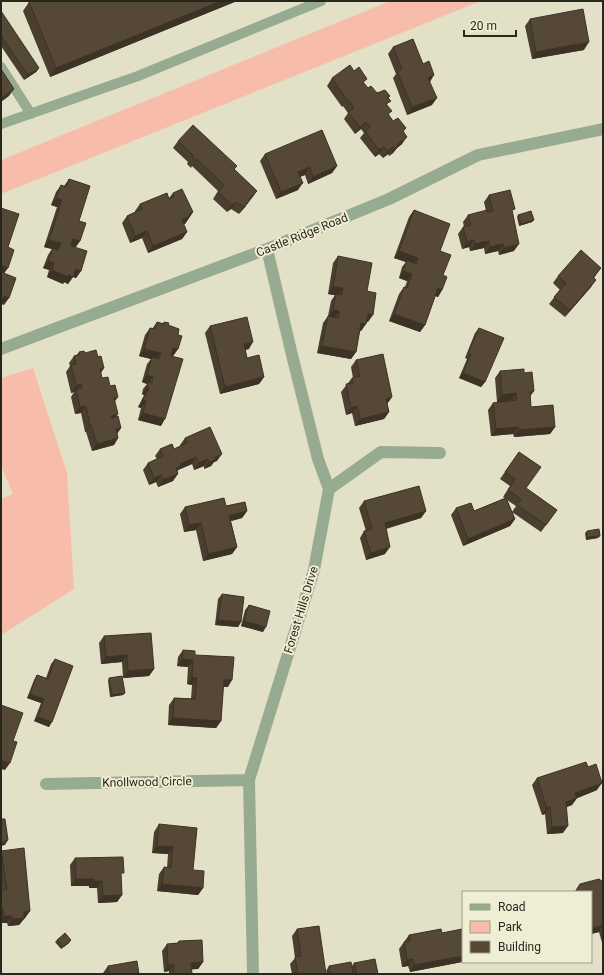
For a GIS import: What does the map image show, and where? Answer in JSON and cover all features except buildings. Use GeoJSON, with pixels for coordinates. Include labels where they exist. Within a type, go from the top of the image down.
{"type":"FeatureCollection","features":[{"type":"Feature","properties":{"kind":"street","name":"Castle Ridge Road"},"geometry":{"type":"LineString","coordinates":[[1,349],[267,250],[389,199],[478,155],[603,129]]}},
{"type":"Feature","properties":{"kind":"street","name":"Forest Hills Drive"},"geometry":{"type":"LineString","coordinates":[[253,974],[249,780],[314,570],[329,489],[311,429],[267,250]]}},
{"type":"Feature","properties":{"kind":"street"},"geometry":{"type":"LineString","coordinates":[[329,489],[381,452],[440,453]]}},
{"type":"Feature","properties":{"kind":"street","name":"Knollwood Circle"},"geometry":{"type":"LineString","coordinates":[[46,784],[249,780]]}},
{"type":"Feature","properties":{"kind":"lane"},"geometry":{"type":"LineString","coordinates":[[1,124],[138,76],[321,1]]}},
{"type":"Feature","properties":{"kind":"lane"},"geometry":{"type":"LineString","coordinates":[[1,67],[32,114]]}},
{"type":"Feature","properties":{"kind":"green space"},"geometry":{"type":"Polygon","coordinates":[[[390,1],[481,1],[1,194],[1,160],[390,1]]]}},
{"type":"Feature","properties":{"kind":"green space"},"geometry":{"type":"Polygon","coordinates":[[[33,368],[67,473],[74,589],[1,635],[1,499],[13,494],[1,466],[1,378],[33,368]]]}}]}
